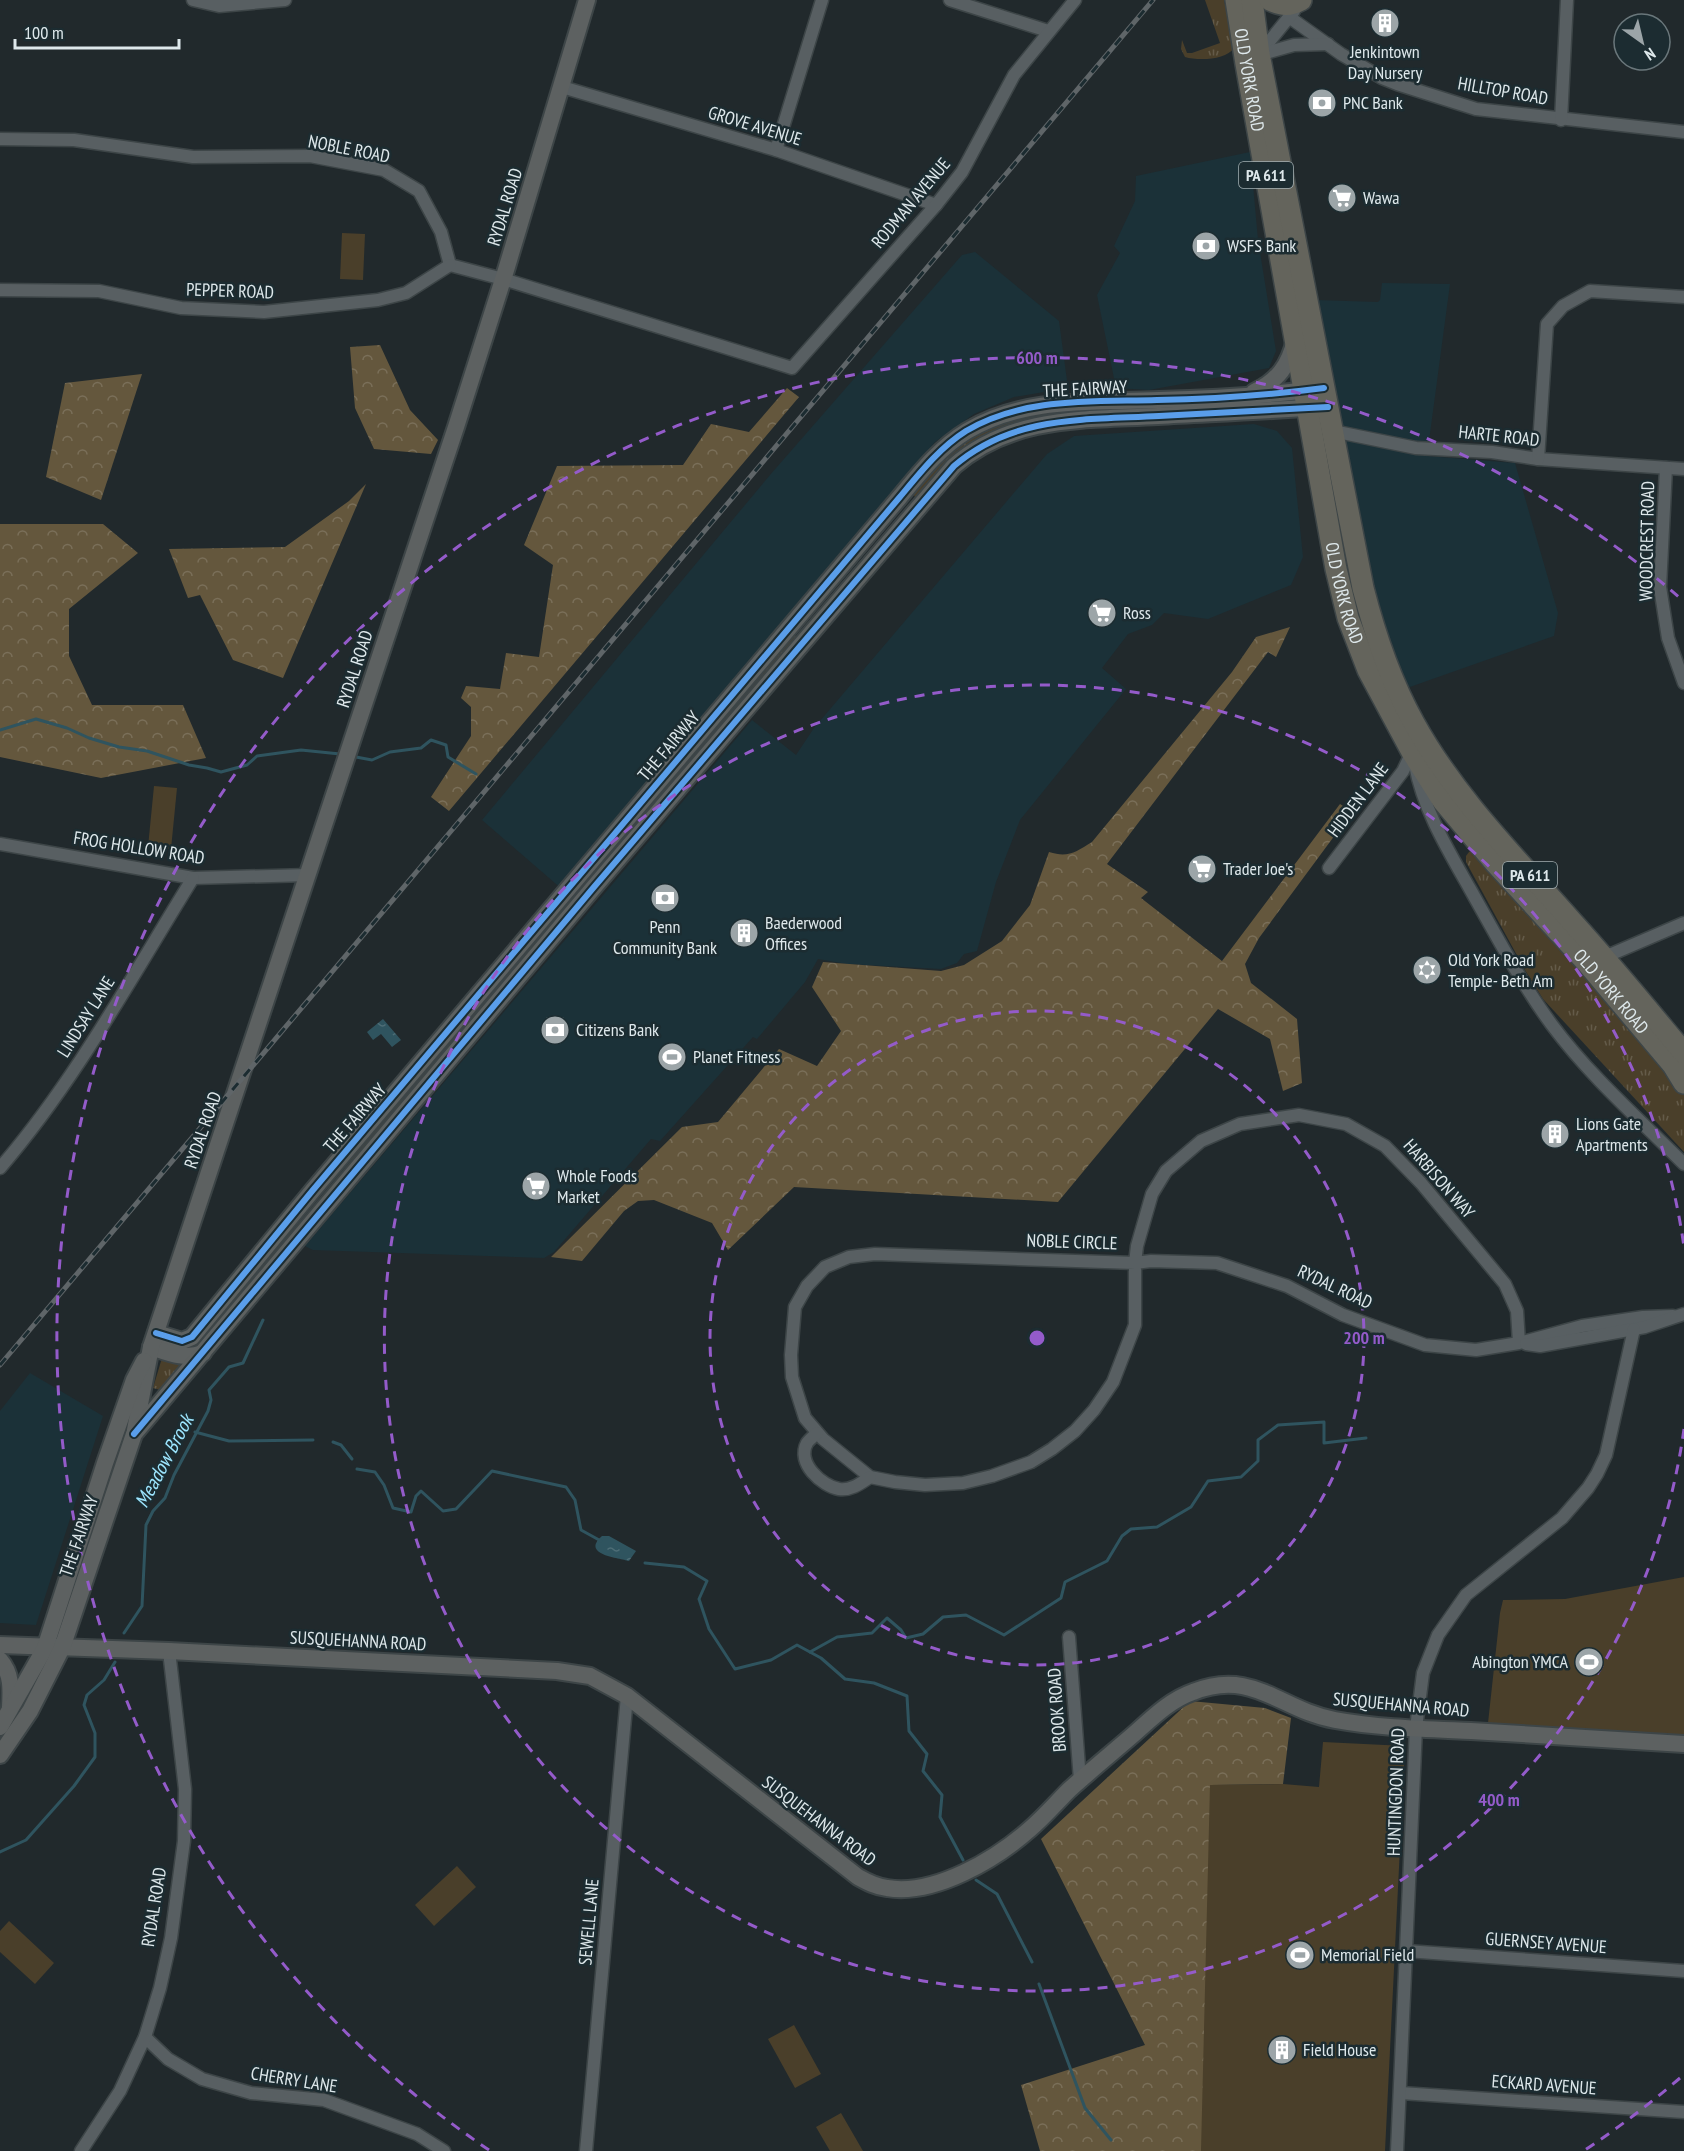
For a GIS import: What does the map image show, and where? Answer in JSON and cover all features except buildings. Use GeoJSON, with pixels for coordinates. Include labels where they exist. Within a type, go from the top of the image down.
{"type":"FeatureCollection","features":[{"type":"Feature","properties":{"kind":"highway","name":"OLD YORK ROAD"},"geometry":{"type":"LineString","coordinates":[[1236,0],[1252,57],[1315,404],[1336,569],[1348,618],[1368,670],[1412,752],[1443,801],[1497,864],[1596,961]]}},
{"type":"Feature","properties":{"kind":"highway","name":"OLD YORK ROAD"},"geometry":{"type":"LineString","coordinates":[[1252,0],[1252,57],[1295,339],[1315,404],[1333,431],[1363,588],[1374,632],[1390,673],[1415,725],[1463,796],[1681,1064]]}},
{"type":"Feature","properties":{"kind":"highway"},"geometry":{"type":"LineString","coordinates":[[1270,0],[1280,5],[1303,0]]}},
{"type":"Feature","properties":{"kind":"main road","name":"RYDAL ROAD"},"geometry":{"type":"LineString","coordinates":[[134,1434],[154,1340],[309,875],[503,279],[562,87],[582,1]]}},
{"type":"Feature","properties":{"kind":"main road"},"geometry":{"type":"LineString","coordinates":[[1239,395],[1260,389],[1275,380],[1290,357],[1295,339]]}},
{"type":"Feature","properties":{"kind":"main road","name":"THE FAIRWAY"},"geometry":{"type":"LineString","coordinates":[[154,1340],[182,1341],[192,1337],[898,498],[952,441],[983,422],[1013,411],[1067,403],[1239,395],[1315,404]]}},
{"type":"Feature","properties":{"kind":"main road","name":"THE FAIRWAY"},"geometry":{"type":"LineString","coordinates":[[53,1648],[134,1434],[571,914],[954,465],[968,453],[996,438],[1031,427],[1097,418],[1315,404]]}},
{"type":"Feature","properties":{"kind":"main road"},"geometry":{"type":"LineString","coordinates":[[898,498],[914,511]]}},
{"type":"Feature","properties":{"kind":"main road"},"geometry":{"type":"LineString","coordinates":[[269,1243],[284,1256]]}},
{"type":"Feature","properties":{"kind":"main road","name":"RYDAL ROAD"},"geometry":{"type":"LineString","coordinates":[[53,1648],[134,1380],[154,1340]]}},
{"type":"Feature","properties":{"kind":"main road"},"geometry":{"type":"LineString","coordinates":[[154,1340],[175,1355],[196,1356],[203,1353]]}},
{"type":"Feature","properties":{"kind":"main road","name":"SUSQUEHANNA ROAD"},"geometry":{"type":"LineString","coordinates":[[0,1645],[169,1651],[575,1672],[590,1676],[627,1696],[844,1867],[871,1884],[887,1888],[916,1888],[951,1878],[993,1856],[1031,1828],[1080,1780],[1173,1702],[1192,1692],[1209,1687],[1243,1685],[1260,1689],[1294,1708],[1336,1720],[1416,1728],[1684,1744]]}},
{"type":"Feature","properties":{"kind":"main road"},"geometry":{"type":"LineString","coordinates":[[0,1727],[53,1648]]}},
{"type":"Feature","properties":{"kind":"main road"},"geometry":{"type":"LineString","coordinates":[[0,1755],[30,1711],[53,1648]]}},
{"type":"Feature","properties":{"kind":"main road"},"geometry":{"type":"LineString","coordinates":[[0,1660],[9,1672],[11,1684],[9,1711]]}},
{"type":"Feature","properties":{"kind":"street"},"geometry":{"type":"LineString","coordinates":[[193,0],[219,6],[285,0]]}},
{"type":"Feature","properties":{"kind":"street"},"geometry":{"type":"LineString","coordinates":[[776,150],[822,0]]}},
{"type":"Feature","properties":{"kind":"street"},"geometry":{"type":"LineString","coordinates":[[950,0],[1048,31]]}},
{"type":"Feature","properties":{"kind":"street","name":"RODMAN AVENUE"},"geometry":{"type":"LineString","coordinates":[[503,279],[792,368],[936,205],[962,172],[1014,75],[1075,0]]}},
{"type":"Feature","properties":{"kind":"street"},"geometry":{"type":"LineString","coordinates":[[1252,57],[1303,0]]}},
{"type":"Feature","properties":{"kind":"street"},"geometry":{"type":"LineString","coordinates":[[1561,120],[1567,0]]}},
{"type":"Feature","properties":{"kind":"street","name":"HILLTOP ROAD"},"geometry":{"type":"LineString","coordinates":[[1289,17],[1382,78],[1476,109],[1684,132]]}},
{"type":"Feature","properties":{"kind":"street"},"geometry":{"type":"LineString","coordinates":[[1252,57],[1294,45],[1328,44]]}},
{"type":"Feature","properties":{"kind":"street","name":"GROVE AVENUE"},"geometry":{"type":"LineString","coordinates":[[562,87],[776,150],[936,205]]}},
{"type":"Feature","properties":{"kind":"street","name":"NOBLE ROAD"},"geometry":{"type":"LineString","coordinates":[[0,139],[74,140],[193,158],[310,156],[384,170],[419,191],[441,232],[450,265]]}},
{"type":"Feature","properties":{"kind":"street"},"geometry":{"type":"LineString","coordinates":[[450,265],[503,279]]}},
{"type":"Feature","properties":{"kind":"street","name":"PEPPER ROAD"},"geometry":{"type":"LineString","coordinates":[[0,290],[99,291],[181,308],[264,312],[378,300],[406,293],[450,265]]}},
{"type":"Feature","properties":{"kind":"street"},"geometry":{"type":"LineString","coordinates":[[1538,459],[1547,324],[1563,306],[1590,291],[1684,297]]}},
{"type":"Feature","properties":{"kind":"street","name":"HARTE ROAD"},"geometry":{"type":"LineString","coordinates":[[1333,431],[1416,448],[1492,452],[1538,459],[1684,469]]}},
{"type":"Feature","properties":{"kind":"street","name":"WOODCREST ROAD"},"geometry":{"type":"LineString","coordinates":[[1666,468],[1660,587],[1668,638],[1684,683]]}},
{"type":"Feature","properties":{"kind":"street"},"geometry":{"type":"LineString","coordinates":[[1412,752],[1418,781],[1440,833],[1518,973],[1547,1017],[1589,1070],[1684,1164]]}},
{"type":"Feature","properties":{"kind":"street","name":"HIDDEN LANE"},"geometry":{"type":"LineString","coordinates":[[1329,868],[1404,771],[1412,752]]}},
{"type":"Feature","properties":{"kind":"street","name":"FROG HOLLOW ROAD"},"geometry":{"type":"LineString","coordinates":[[0,844],[192,878],[309,875]]}},
{"type":"Feature","properties":{"kind":"street","name":"LINDSAY LANE"},"geometry":{"type":"LineString","coordinates":[[0,1168],[68,1081],[192,878]]}},
{"type":"Feature","properties":{"kind":"street"},"geometry":{"type":"LineString","coordinates":[[1596,961],[1684,923]]}},
{"type":"Feature","properties":{"kind":"street","name":"HARBISON WAY"},"geometry":{"type":"LineString","coordinates":[[1135,1263],[1137,1246],[1152,1194],[1166,1171],[1201,1141],[1240,1124],[1299,1115],[1346,1124],[1385,1146],[1421,1183],[1505,1284],[1517,1311],[1519,1343]]}},
{"type":"Feature","properties":{"kind":"street","name":"NOBLE CIRCLE"},"geometry":{"type":"LineString","coordinates":[[875,1254],[1135,1263],[1135,1325],[1113,1382],[1094,1410],[1075,1431],[1031,1462],[992,1476],[963,1483],[925,1485],[870,1477],[817,1433],[805,1418],[797,1395],[792,1377],[791,1355],[795,1307],[807,1286],[825,1266],[849,1257],[875,1254]]}},
{"type":"Feature","properties":{"kind":"street","name":"RYDAL ROAD"},"geometry":{"type":"LineString","coordinates":[[1135,1263],[1151,1261],[1217,1263],[1287,1286],[1343,1315],[1425,1346],[1476,1350],[1519,1343],[1540,1346],[1643,1317],[1679,1315]]}},
{"type":"Feature","properties":{"kind":"street","name":"RYDAL ROAD"},"geometry":{"type":"LineString","coordinates":[[1599,1329],[1635,1329],[1679,1315]]}},
{"type":"Feature","properties":{"kind":"street","name":"HUNTINGDON ROAD"},"geometry":{"type":"LineString","coordinates":[[1397,2151],[1416,1728],[1423,1673],[1438,1635],[1466,1595],[1530,1546],[1562,1518],[1597,1474],[1606,1455],[1635,1329]]}},
{"type":"Feature","properties":{"kind":"street"},"geometry":{"type":"LineString","coordinates":[[817,1433],[807,1444],[805,1456],[811,1471],[824,1483],[841,1489],[858,1485],[870,1477]]}},
{"type":"Feature","properties":{"kind":"street","name":"BROOK ROAD"},"geometry":{"type":"LineString","coordinates":[[1070,1637],[1080,1780]]}},
{"type":"Feature","properties":{"kind":"street","name":"RYDAL ROAD"},"geometry":{"type":"LineString","coordinates":[[81,2151],[120,2091],[145,2037],[160,1988],[171,1938],[184,1841],[185,1789],[169,1651]]}},
{"type":"Feature","properties":{"kind":"street","name":"SEWELL LANE"},"geometry":{"type":"LineString","coordinates":[[586,2151],[627,1696]]}},
{"type":"Feature","properties":{"kind":"street","name":"GUERNSEY AVENUE"},"geometry":{"type":"LineString","coordinates":[[1406,1951],[1684,1971]]}},
{"type":"Feature","properties":{"kind":"street","name":"CHERRY LANE"},"geometry":{"type":"LineString","coordinates":[[145,2037],[168,2059],[202,2079],[251,2093],[324,2100],[417,2134],[444,2151]]}},
{"type":"Feature","properties":{"kind":"street","name":"ECKARD AVENUE"},"geometry":{"type":"LineString","coordinates":[[1401,2093],[1684,2112]]}},
{"type":"Feature","properties":{"kind":"shaded area"},"geometry":{"type":"Polygon","coordinates":[[[1250,152],[1258,240],[1276,351],[1269,368],[1149,390],[1116,388],[1097,295],[1120,253],[1114,246],[1135,201],[1136,176],[1250,152]]]}},
{"type":"Feature","properties":{"kind":"shaded area"},"geometry":{"type":"Polygon","coordinates":[[[975,252],[1059,321],[1068,388],[1014,397],[974,414],[935,442],[563,890],[482,820],[770,475],[962,255],[975,252]]]}},
{"type":"Feature","properties":{"kind":"shaded area"},"geometry":{"type":"Polygon","coordinates":[[[1382,283],[1450,284],[1427,456],[1515,463],[1558,613],[1554,636],[1407,688],[1376,606],[1315,300],[1378,302],[1382,283]]]}},
{"type":"Feature","properties":{"kind":"shaded area"},"geometry":{"type":"Polygon","coordinates":[[[1254,424],[1277,431],[1292,448],[1303,557],[1291,585],[1208,619],[1164,613],[1152,625],[1128,634],[1102,668],[1126,689],[1020,820],[996,882],[977,951],[964,954],[957,963],[941,969],[847,964],[818,959],[805,982],[757,1039],[753,1037],[660,1141],[651,1139],[554,1252],[544,1258],[313,1250],[305,1246],[752,720],[796,755],[814,728],[1047,454],[1074,436],[1254,424]]]}},
{"type":"Feature","properties":{"kind":"shaded area"},"geometry":{"type":"Polygon","coordinates":[[[30,1373],[103,1416],[36,1625],[0,1623],[0,1411],[30,1373]]]}},
{"type":"Feature","properties":{"kind":"green space"},"geometry":{"type":"Polygon","coordinates":[[[1205,0],[1224,0],[1234,48],[1219,57],[1197,59],[1185,57],[1181,49],[1182,40],[1187,53],[1220,43],[1205,0]]]}},
{"type":"Feature","properties":{"kind":"green space"},"geometry":{"type":"Polygon","coordinates":[[[342,233],[365,234],[363,280],[340,279],[342,233]]]}},
{"type":"Feature","properties":{"kind":"green space"},"geometry":{"type":"Polygon","coordinates":[[[380,345],[410,410],[438,440],[431,454],[374,449],[355,408],[350,347],[380,345]]]}},
{"type":"Feature","properties":{"kind":"green space"},"geometry":{"type":"Polygon","coordinates":[[[142,374],[101,500],[46,477],[65,383],[142,374]]]}},
{"type":"Feature","properties":{"kind":"green space"},"geometry":{"type":"Polygon","coordinates":[[[787,388],[799,397],[449,811],[431,797],[471,736],[471,707],[461,698],[466,686],[500,689],[506,653],[539,657],[553,565],[524,545],[557,466],[683,465],[711,424],[749,432],[787,388]]]}},
{"type":"Feature","properties":{"kind":"green space"},"geometry":{"type":"Polygon","coordinates":[[[1053,411],[1054,415],[1024,424],[918,498],[915,497],[913,493],[932,471],[976,433],[1003,421],[1053,411]]]}},
{"type":"Feature","properties":{"kind":"green space"},"geometry":{"type":"Polygon","coordinates":[[[366,484],[283,678],[233,660],[200,595],[188,598],[169,549],[285,547],[349,501],[366,484]]]}},
{"type":"Feature","properties":{"kind":"green space"},"geometry":{"type":"Polygon","coordinates":[[[0,524],[103,524],[138,553],[69,609],[69,656],[92,705],[183,705],[206,758],[101,778],[0,757],[0,524]]]}},
{"type":"Feature","properties":{"kind":"green space"},"geometry":{"type":"Polygon","coordinates":[[[1290,627],[1276,657],[1268,652],[1107,864],[1148,892],[1141,898],[1222,961],[1340,804],[1352,812],[1259,938],[1245,964],[1251,983],[1297,1019],[1302,1083],[1283,1091],[1270,1039],[1218,1009],[1058,1202],[794,1187],[728,1250],[712,1223],[654,1200],[638,1201],[624,1211],[582,1261],[551,1257],[682,1127],[718,1122],[779,1049],[817,1066],[841,1031],[812,987],[823,962],[941,971],[964,965],[1002,941],[1030,905],[1049,852],[1072,853],[1092,842],[1232,672],[1256,637],[1290,627]]]}},
{"type":"Feature","properties":{"kind":"green space"},"geometry":{"type":"Polygon","coordinates":[[[795,634],[796,638],[702,752],[700,745],[795,634]]]}},
{"type":"Feature","properties":{"kind":"green space"},"geometry":{"type":"Polygon","coordinates":[[[154,786],[177,788],[171,849],[148,847],[154,786]]]}},
{"type":"Feature","properties":{"kind":"green space"},"geometry":{"type":"Polygon","coordinates":[[[1476,850],[1481,852],[1684,1093],[1684,1152],[1543,999],[1466,862],[1469,852],[1476,850]]]}},
{"type":"Feature","properties":{"kind":"green space"},"geometry":{"type":"Polygon","coordinates":[[[424,1071],[428,1072],[334,1190],[331,1187],[349,1166],[354,1153],[424,1071]]]}},
{"type":"Feature","properties":{"kind":"green space"},"geometry":{"type":"Polygon","coordinates":[[[162,1358],[185,1365],[164,1391],[153,1388],[162,1358]]]}},
{"type":"Feature","properties":{"kind":"green space","name":"Abington YMCA"},"geometry":{"type":"Polygon","coordinates":[[[1684,1577],[1684,1735],[1488,1723],[1503,1600],[1565,1599],[1684,1577]]]}},
{"type":"Feature","properties":{"kind":"green space"},"geometry":{"type":"Polygon","coordinates":[[[1190,1701],[1265,1708],[1291,1718],[1283,1784],[1210,1785],[1228,2151],[1040,2151],[1021,2085],[1145,2045],[1041,1839],[1190,1701]]]}},
{"type":"Feature","properties":{"kind":"green space","name":"Memorial Field"},"geometry":{"type":"Polygon","coordinates":[[[1323,1742],[1405,1746],[1385,2151],[1201,2151],[1210,1785],[1283,1784],[1319,1787],[1323,1742]]]}},
{"type":"Feature","properties":{"kind":"green space"},"geometry":{"type":"Polygon","coordinates":[[[457,1866],[476,1887],[434,1926],[415,1905],[457,1866]]]}},
{"type":"Feature","properties":{"kind":"green space"},"geometry":{"type":"Polygon","coordinates":[[[9,1921],[54,1963],[35,1984],[0,1952],[0,1931],[9,1921]]]}},
{"type":"Feature","properties":{"kind":"green space"},"geometry":{"type":"Polygon","coordinates":[[[794,2025],[821,2074],[795,2088],[768,2039],[794,2025]]]}},
{"type":"Feature","properties":{"kind":"green space"},"geometry":{"type":"Polygon","coordinates":[[[841,2113],[863,2151],[830,2151],[816,2127],[841,2113]]]}},
{"type":"Feature","properties":{"kind":"water"},"geometry":{"type":"Polygon","coordinates":[[[383,1019],[401,1040],[392,1047],[381,1034],[373,1040],[367,1032],[383,1019]]]}},
{"type":"Feature","properties":{"kind":"water"},"geometry":{"type":"Polygon","coordinates":[[[602,1536],[609,1536],[636,1551],[629,1561],[604,1555],[596,1548],[596,1542],[602,1536]]]}},
{"type":"Feature","properties":{"kind":"waterway"},"geometry":{"type":"LineString","coordinates":[[0,730],[36,719],[119,747],[147,751],[189,765],[221,772],[247,765],[257,756],[301,750],[340,754]]}},
{"type":"Feature","properties":{"kind":"waterway"},"geometry":{"type":"LineString","coordinates":[[356,757],[372,760],[390,752],[421,748],[431,740],[446,745],[448,757],[476,774]]}},
{"type":"Feature","properties":{"kind":"waterway","name":"Meadow Brook"},"geometry":{"type":"LineString","coordinates":[[124,1633],[142,1606],[146,1525],[153,1511],[165,1498],[174,1475],[208,1411],[211,1400],[209,1390],[229,1367],[243,1363],[263,1320]]}},
{"type":"Feature","properties":{"kind":"waterway"},"geometry":{"type":"LineString","coordinates":[[810,1652],[837,1637],[872,1633],[887,1618],[901,1630],[906,1638],[923,1634],[943,1617],[966,1615],[1004,1635],[1061,1598],[1065,1582],[1107,1561],[1122,1536],[1131,1529],[1157,1527],[1191,1507],[1208,1481],[1241,1477],[1258,1461],[1258,1440],[1278,1425],[1324,1422],[1324,1443],[1366,1438]]}},
{"type":"Feature","properties":{"kind":"waterway"},"geometry":{"type":"LineString","coordinates":[[195,1432],[229,1441],[313,1440]]}},
{"type":"Feature","properties":{"kind":"waterway"},"geometry":{"type":"LineString","coordinates":[[333,1442],[341,1445],[352,1459]]}},
{"type":"Feature","properties":{"kind":"waterway"},"geometry":{"type":"LineString","coordinates":[[357,1469],[375,1472],[384,1485],[393,1508],[411,1512],[416,1496],[421,1491],[443,1511],[456,1509],[492,1471],[566,1487],[575,1500],[581,1530],[601,1541]]}},
{"type":"Feature","properties":{"kind":"waterway"},"geometry":{"type":"LineString","coordinates":[[645,1563],[684,1567],[707,1581],[699,1599],[709,1629],[735,1669],[771,1660],[797,1645],[821,1658],[845,1679],[874,1683],[907,1696],[909,1731],[927,1754],[923,1771],[942,1795],[940,1817],[963,1860]]}},
{"type":"Feature","properties":{"kind":"waterway","name":"Meadow Brook"},"geometry":{"type":"LineString","coordinates":[[0,1852],[26,1840],[74,1786],[95,1757],[95,1733],[84,1705],[87,1695],[104,1680],[115,1662]]}},
{"type":"Feature","properties":{"kind":"waterway"},"geometry":{"type":"LineString","coordinates":[[976,1880],[997,1894],[1032,1962]]}},
{"type":"Feature","properties":{"kind":"waterway"},"geometry":{"type":"LineString","coordinates":[[1039,1984],[1085,2108],[1111,2140]]}},
{"type":"Feature","properties":{"kind":"railway"},"geometry":{"type":"LineString","coordinates":[[0,1365],[1153,0]]}},
{"type":"Feature","properties":{"kind":"cycle path"},"geometry":{"type":"LineString","coordinates":[[156,1333],[182,1341],[192,1337],[313,1190],[914,480],[938,453],[956,438],[988,420],[1034,407],[1083,402],[1220,398],[1324,388]]}},
{"type":"Feature","properties":{"kind":"cycle path"},"geometry":{"type":"LineString","coordinates":[[134,1434],[594,887],[954,466],[977,449],[1001,437],[1051,423],[1104,418],[1328,407]]}},
{"type":"Feature","properties":{"kind":"place","name":"Jenkintown Day Nursery"},"geometry":{"type":"Point","coordinates":[1385,23]}},
{"type":"Feature","properties":{"kind":"place","name":"PNC Bank"},"geometry":{"type":"Point","coordinates":[1322,103]}},
{"type":"Feature","properties":{"kind":"place","name":"Wawa"},"geometry":{"type":"Point","coordinates":[1342,198]}},
{"type":"Feature","properties":{"kind":"place","name":"WSFS Bank"},"geometry":{"type":"Point","coordinates":[1206,246]}},
{"type":"Feature","properties":{"kind":"place","name":"Ross"},"geometry":{"type":"Point","coordinates":[1102,613]}},
{"type":"Feature","properties":{"kind":"place","name":"Trader Joe's"},"geometry":{"type":"Point","coordinates":[1202,869]}},
{"type":"Feature","properties":{"kind":"place","name":"Penn Community Bank"},"geometry":{"type":"Point","coordinates":[665,898]}},
{"type":"Feature","properties":{"kind":"place","name":"Baederwood Offices"},"geometry":{"type":"Point","coordinates":[744,933]}},
{"type":"Feature","properties":{"kind":"place","name":"Old York Road Temple- Beth Am"},"geometry":{"type":"Point","coordinates":[1427,970]}},
{"type":"Feature","properties":{"kind":"place","name":"Citizens Bank"},"geometry":{"type":"Point","coordinates":[555,1030]}},
{"type":"Feature","properties":{"kind":"place","name":"Planet Fitness"},"geometry":{"type":"Point","coordinates":[672,1057]}},
{"type":"Feature","properties":{"kind":"place","name":"Lions Gate Apartments"},"geometry":{"type":"Point","coordinates":[1555,1134]}},
{"type":"Feature","properties":{"kind":"place","name":"Whole Foods Market"},"geometry":{"type":"Point","coordinates":[536,1186]}},
{"type":"Feature","properties":{"kind":"place","name":"Abington YMCA"},"geometry":{"type":"Point","coordinates":[1589,1662]}},
{"type":"Feature","properties":{"kind":"place","name":"Memorial Field"},"geometry":{"type":"Point","coordinates":[1300,1955]}},
{"type":"Feature","properties":{"kind":"place","name":"Field House"},"geometry":{"type":"Point","coordinates":[1282,2050]}}]}
